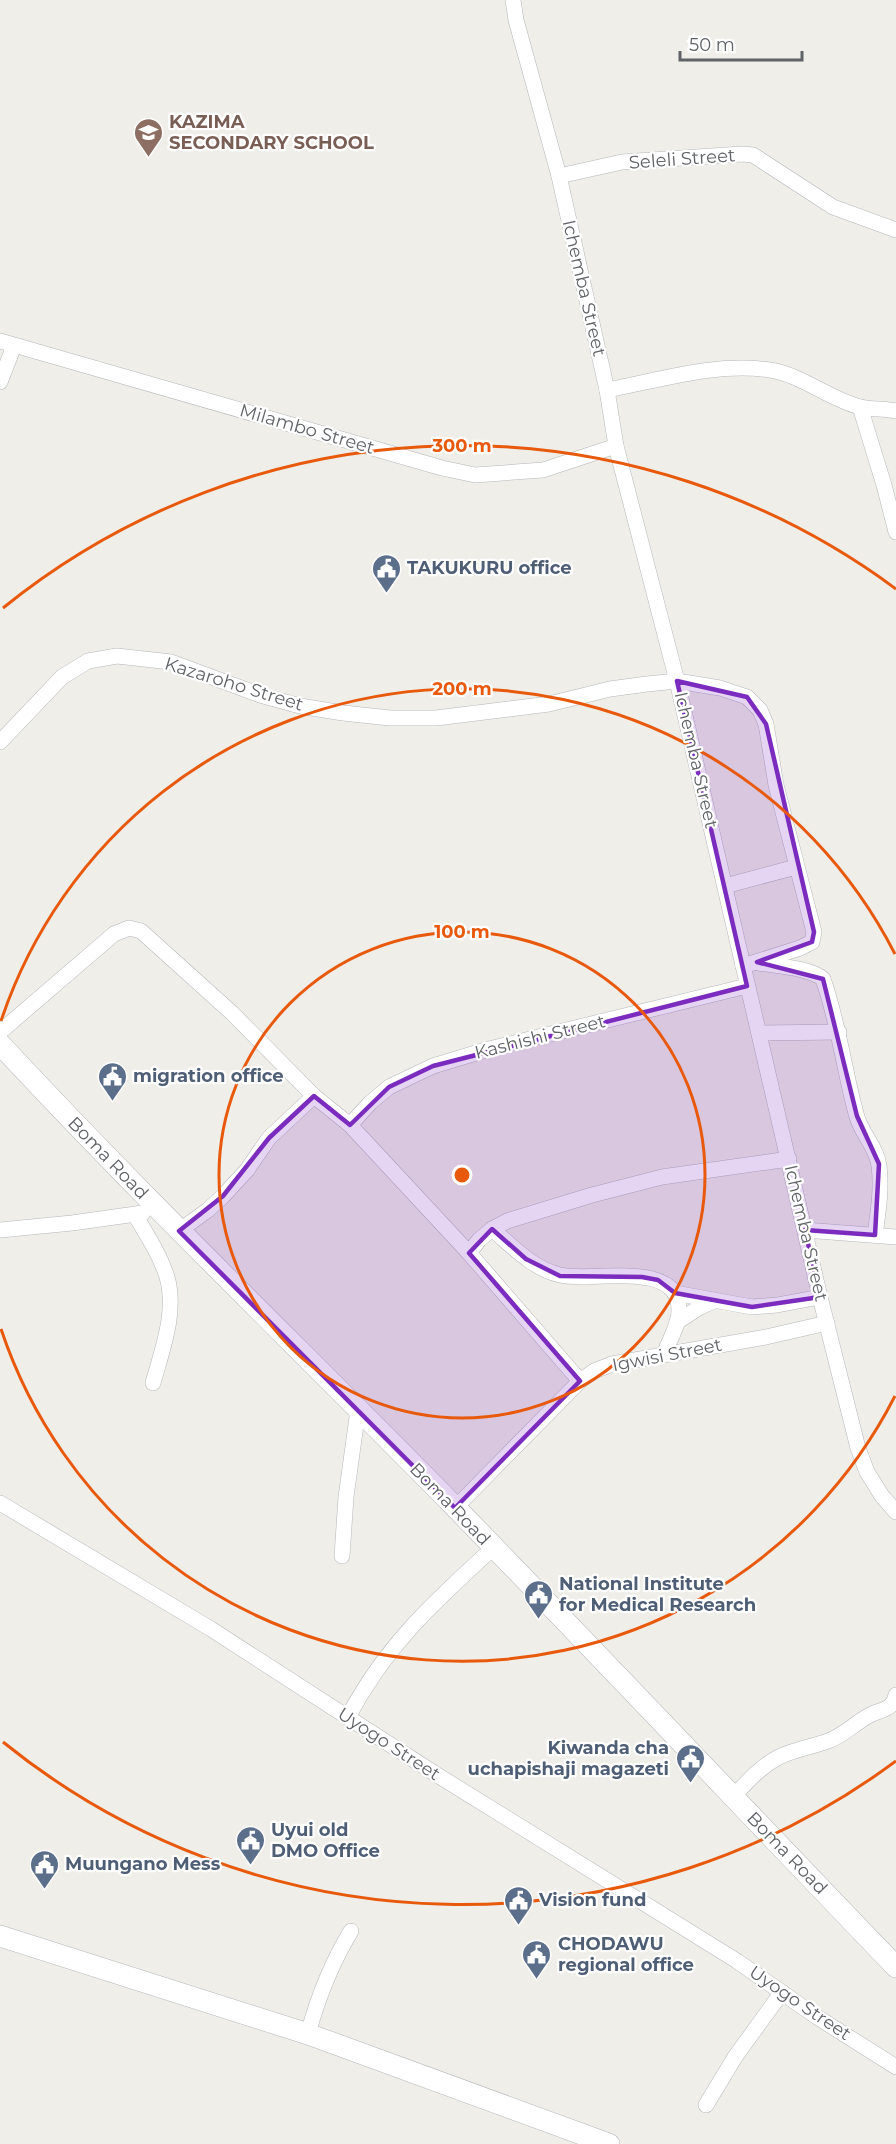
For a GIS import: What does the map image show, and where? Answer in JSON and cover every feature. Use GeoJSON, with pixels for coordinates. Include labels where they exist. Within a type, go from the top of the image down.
{"type":"FeatureCollection","features":[{"type":"Feature","properties":{"kind":"main road","name":"Boma Road"},"geometry":{"type":"LineString","coordinates":[[0,1044],[158,1210],[455,1508],[896,1967]]}},
{"type":"Feature","properties":{"kind":"main road"},"geometry":{"type":"LineString","coordinates":[[0,1936],[308,2034],[609,2144]]}},
{"type":"Feature","properties":{"kind":"street","name":"Ichemba Street"},"geometry":{"type":"LineString","coordinates":[[513,0],[516,20],[559,176],[607,390],[616,446],[677,681],[725,886],[750,964],[747,986],[760,1033],[820,1297],[861,1456],[867,1472],[882,1496],[896,1512]]}},
{"type":"Feature","properties":{"kind":"street","name":"Seleli Street"},"geometry":{"type":"LineString","coordinates":[[559,176],[622,162],[753,155],[833,207],[896,230]]}},
{"type":"Feature","properties":{"kind":"street"},"geometry":{"type":"LineString","coordinates":[[0,382],[7,344]]}},
{"type":"Feature","properties":{"kind":"street","name":"Milambo Street"},"geometry":{"type":"LineString","coordinates":[[7,344],[475,475],[543,470],[616,446]]}},
{"type":"Feature","properties":{"kind":"street"},"geometry":{"type":"LineString","coordinates":[[607,390],[719,369],[747,368],[773,370],[790,375],[860,407],[896,411]]}},
{"type":"Feature","properties":{"kind":"street"},"geometry":{"type":"LineString","coordinates":[[860,407],[896,532]]}},
{"type":"Feature","properties":{"kind":"street","name":"Kazaroho Street"},"geometry":{"type":"LineString","coordinates":[[0,742],[62,677],[88,661],[117,656],[171,662],[260,695],[300,706],[390,718],[436,718],[549,704],[610,689],[677,681],[720,688],[747,697],[760,710],[766,724],[776,785],[814,932],[812,942],[750,964]]}},
{"type":"Feature","properties":{"kind":"street"},"geometry":{"type":"LineString","coordinates":[[725,886],[796,867]]}},
{"type":"Feature","properties":{"kind":"street"},"geometry":{"type":"LineString","coordinates":[[0,1032],[114,934],[129,928],[141,931],[195,978],[314,1096],[350,1125],[469,1253],[580,1381]]}},
{"type":"Feature","properties":{"kind":"street"},"geometry":{"type":"LineString","coordinates":[[750,964],[819,975],[823,979],[839,1032],[857,1116],[876,1153],[879,1164],[880,1183],[875,1235]]}},
{"type":"Feature","properties":{"kind":"street","name":"Kashishi Street"},"geometry":{"type":"LineString","coordinates":[[350,1125],[389,1087],[433,1066],[489,1049],[747,986]]}},
{"type":"Feature","properties":{"kind":"street"},"geometry":{"type":"LineString","coordinates":[[760,1033],[839,1032]]}},
{"type":"Feature","properties":{"kind":"street"},"geometry":{"type":"LineString","coordinates":[[179,1230],[208,1210],[223,1196],[247,1170],[269,1138],[314,1096]]}},
{"type":"Feature","properties":{"kind":"street"},"geometry":{"type":"LineString","coordinates":[[469,1253],[492,1229],[507,1221],[592,1194],[653,1179],[789,1159]]}},
{"type":"Feature","properties":{"kind":"street"},"geometry":{"type":"LineString","coordinates":[[0,1230],[135,1215],[158,1210]]}},
{"type":"Feature","properties":{"kind":"street"},"geometry":{"type":"LineString","coordinates":[[135,1215],[156,1251],[167,1278],[170,1294],[170,1313],[153,1383]]}},
{"type":"Feature","properties":{"kind":"street"},"geometry":{"type":"LineString","coordinates":[[492,1229],[543,1270],[560,1276],[642,1277],[658,1280],[670,1287],[675,1293],[680,1312],[664,1354]]}},
{"type":"Feature","properties":{"kind":"street"},"geometry":{"type":"LineString","coordinates":[[805,1230],[896,1237]]}},
{"type":"Feature","properties":{"kind":"street"},"geometry":{"type":"LineString","coordinates":[[675,1293],[714,1301],[764,1307],[820,1297]]}},
{"type":"Feature","properties":{"kind":"street"},"geometry":{"type":"LineString","coordinates":[[677,1322],[714,1301]]}},
{"type":"Feature","properties":{"kind":"street","name":"Igwisi Street"},"geometry":{"type":"LineString","coordinates":[[455,1508],[580,1381],[594,1371],[612,1364],[766,1337],[827,1323]]}},
{"type":"Feature","properties":{"kind":"street"},"geometry":{"type":"LineString","coordinates":[[342,1556],[346,1497],[358,1410]]}},
{"type":"Feature","properties":{"kind":"street","name":"Uyogo Street"},"geometry":{"type":"LineString","coordinates":[[0,1503],[211,1629],[434,1773],[717,1948],[896,2067]]}},
{"type":"Feature","properties":{"kind":"street"},"geometry":{"type":"LineString","coordinates":[[348,1717],[380,1663],[406,1631],[440,1596],[493,1548]]}},
{"type":"Feature","properties":{"kind":"street"},"geometry":{"type":"LineString","coordinates":[[733,1797],[750,1778],[779,1757],[829,1741],[846,1732],[871,1714],[887,1710],[893,1704],[896,1695]]}},
{"type":"Feature","properties":{"kind":"street"},"geometry":{"type":"LineString","coordinates":[[308,2034],[329,1971],[351,1931]]}},
{"type":"Feature","properties":{"kind":"street"},"geometry":{"type":"LineString","coordinates":[[706,2105],[735,2057],[782,1992]]}},
{"type":"Feature","properties":{"kind":"highlighted area"},"geometry":{"type":"Polygon","coordinates":[[[677,681],[747,697],[766,724],[814,932],[812,942],[757,962],[823,979],[857,1116],[879,1164],[875,1235],[805,1230],[820,1297],[752,1307],[675,1293],[658,1280],[642,1277],[560,1276],[526,1259],[492,1229],[469,1253],[580,1381],[455,1508],[179,1231],[223,1196],[269,1138],[314,1096],[350,1125],[389,1087],[433,1066],[747,986],[677,681]]]}},
{"type":"Feature","properties":{"kind":"place","name":"KAZIMA SECONDARY SCHOOL"},"geometry":{"type":"Point","coordinates":[148,158]}},
{"type":"Feature","properties":{"kind":"place","name":"TAKUKURU office"},"geometry":{"type":"Point","coordinates":[386,594]}},
{"type":"Feature","properties":{"kind":"place","name":"migration office"},"geometry":{"type":"Point","coordinates":[112,1102]}},
{"type":"Feature","properties":{"kind":"place","name":"National Institute for Medical Research"},"geometry":{"type":"Point","coordinates":[538,1620]}},
{"type":"Feature","properties":{"kind":"place","name":"Kiwanda cha uchapishaji magazeti"},"geometry":{"type":"Point","coordinates":[690,1784]}},
{"type":"Feature","properties":{"kind":"place","name":"Uyui old DMO Office"},"geometry":{"type":"Point","coordinates":[250,1866]}},
{"type":"Feature","properties":{"kind":"place","name":"Muungano Mess"},"geometry":{"type":"Point","coordinates":[44,1890]}},
{"type":"Feature","properties":{"kind":"place","name":"Vision fund"},"geometry":{"type":"Point","coordinates":[518,1926]}},
{"type":"Feature","properties":{"kind":"place","name":"CHODAWU regional office"},"geometry":{"type":"Point","coordinates":[537,1980]}}]}
